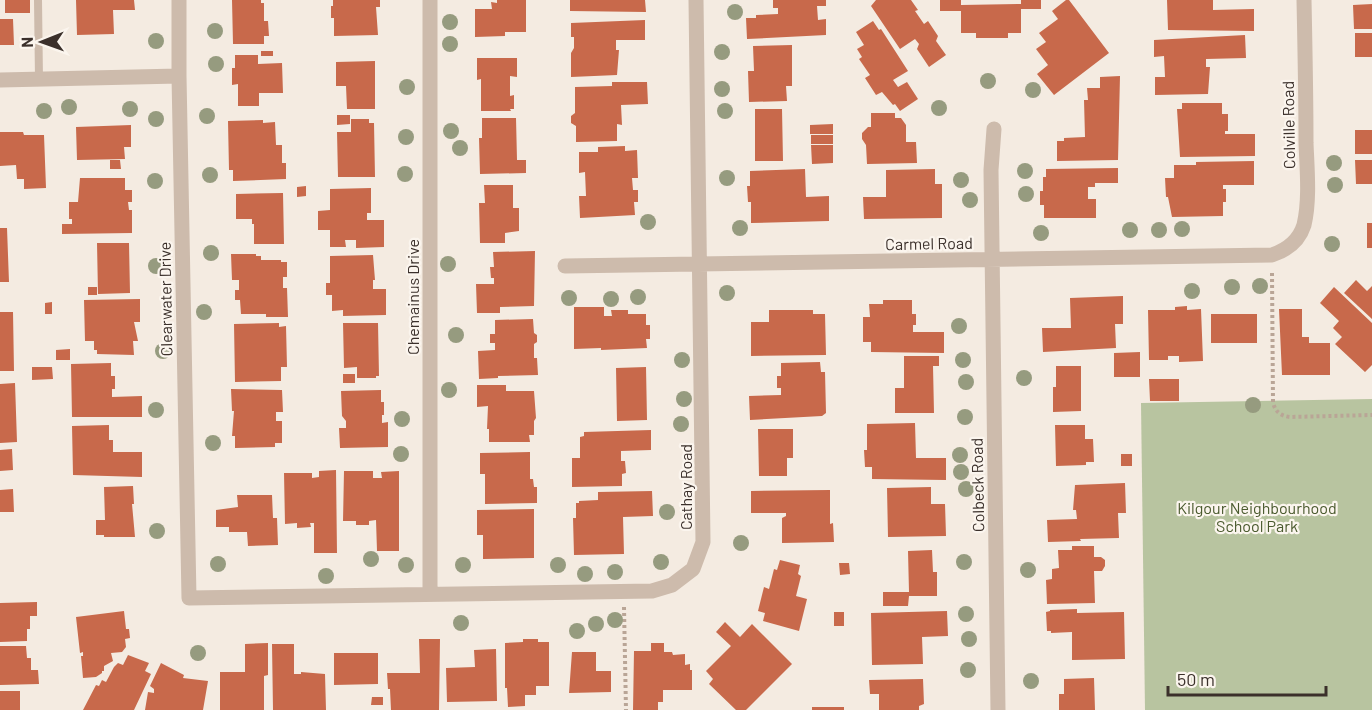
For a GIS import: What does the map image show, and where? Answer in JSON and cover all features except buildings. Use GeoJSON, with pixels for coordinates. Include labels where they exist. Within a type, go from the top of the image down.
{"type":"FeatureCollection","features":[{"type":"Feature","properties":{"kind":"street","name":"Clearwater Drive"},"geometry":{"type":"LineString","coordinates":[[179,0],[178,76],[189,598]]}},
{"type":"Feature","properties":{"kind":"street","name":"Chemainus Drive"},"geometry":{"type":"LineString","coordinates":[[430,0],[430,594]]}},
{"type":"Feature","properties":{"kind":"street","name":"Cathay Road"},"geometry":{"type":"LineString","coordinates":[[189,598],[652,591],[672,585],[693,569],[703,542],[696,0]]}},
{"type":"Feature","properties":{"kind":"street","name":"Colville Road"},"geometry":{"type":"LineString","coordinates":[[1291,246],[1303,227],[1306,213],[1304,0]]}},
{"type":"Feature","properties":{"kind":"street"},"geometry":{"type":"LineString","coordinates":[[0,80],[178,76]]}},
{"type":"Feature","properties":{"kind":"street","name":"Colbeck Road"},"geometry":{"type":"LineString","coordinates":[[994,129],[991,170],[999,710]]}},
{"type":"Feature","properties":{"kind":"street","name":"Carmel Road"},"geometry":{"type":"LineString","coordinates":[[565,266],[1272,255],[1291,246]]}},
{"type":"Feature","properties":{"kind":"lane"},"geometry":{"type":"LineString","coordinates":[[38,0],[39,79]]}},
{"type":"Feature","properties":{"kind":"path"},"geometry":{"type":"LineString","coordinates":[[1272,275],[1273,402],[1278,413],[1290,417],[1372,415]]}},
{"type":"Feature","properties":{"kind":"path"},"geometry":{"type":"LineString","coordinates":[[624,591],[626,710]]}},
{"type":"Feature","properties":{"kind":"green space","name":"Kilgour Neighbourhood School Park"},"geometry":{"type":"Polygon","coordinates":[[[1372,399],[1372,710],[1145,710],[1141,403],[1372,399]]]}}]}
